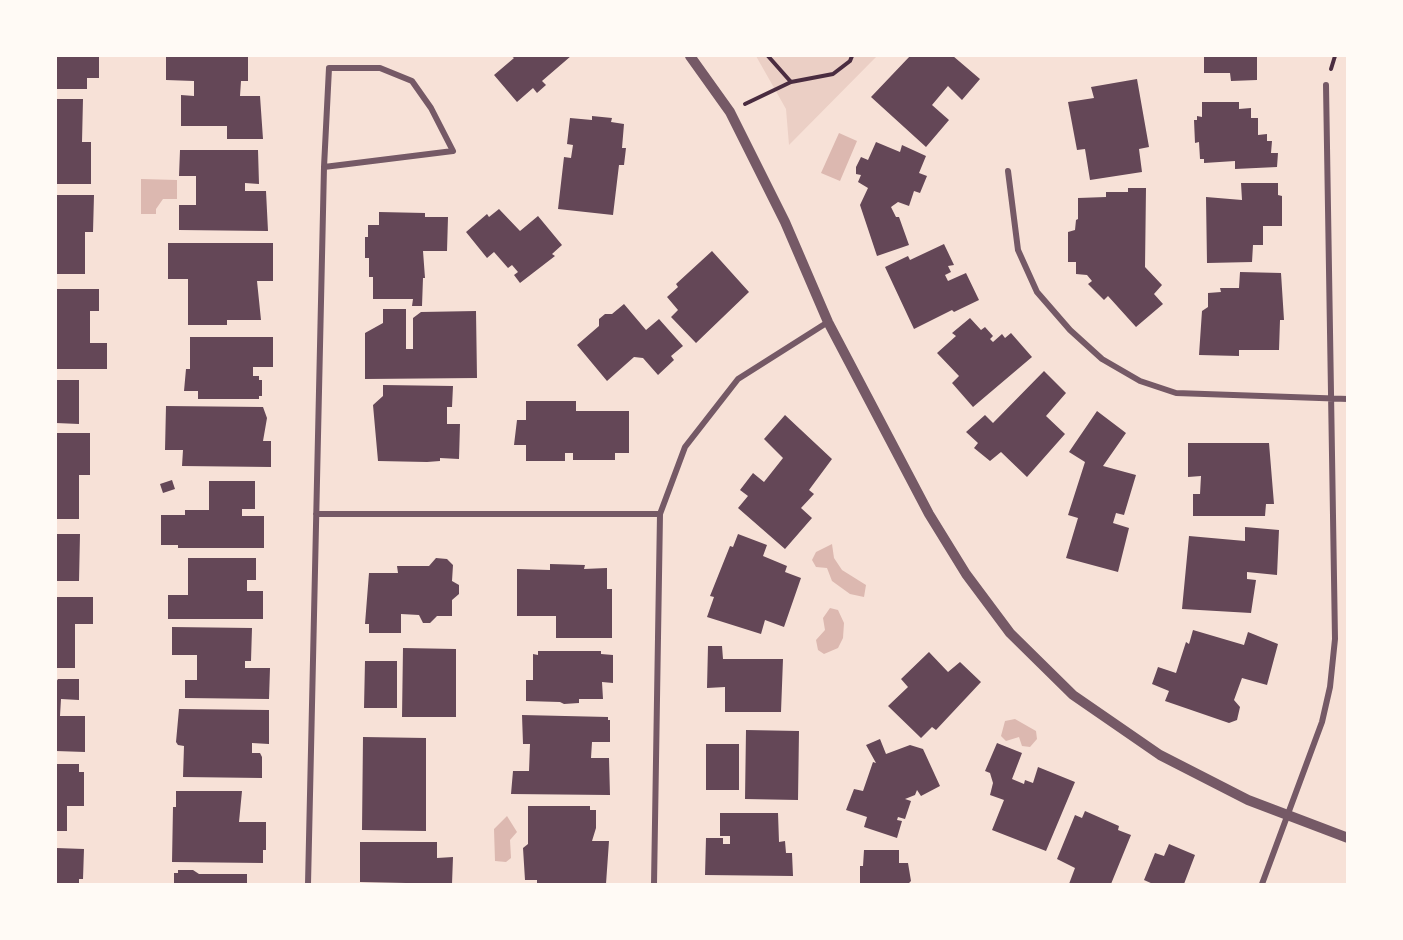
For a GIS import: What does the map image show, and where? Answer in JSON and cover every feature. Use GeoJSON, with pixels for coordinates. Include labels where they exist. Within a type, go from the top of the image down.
{"type":"FeatureCollection","features":[{"type":"Feature","properties":{"kind":"street"},"geometry":{"type":"LineString","coordinates":[[690,56],[730,112],[785,222],[828,322],[929,514],[966,573],[1010,633],[1074,695],[1116,727],[1180,765],[1248,800],[1347,838]]}},
{"type":"Feature","properties":{"kind":"street"},"geometry":{"type":"LineString","coordinates":[[308,885],[324,167],[329,69],[380,69],[412,81],[431,108],[453,151],[324,167]]}},
{"type":"Feature","properties":{"kind":"street"},"geometry":{"type":"LineString","coordinates":[[1262,885],[1290,815],[1322,722],[1330,687],[1335,639],[1326,85]]}},
{"type":"Feature","properties":{"kind":"street"},"geometry":{"type":"LineString","coordinates":[[1008,171],[1018,250],[1037,292],[1070,330],[1102,359],[1140,381],[1176,393],[1347,399]]}},
{"type":"Feature","properties":{"kind":"street"},"geometry":{"type":"LineString","coordinates":[[654,885],[660,514],[685,447],[738,379],[828,322]]}},
{"type":"Feature","properties":{"kind":"street"},"geometry":{"type":"LineString","coordinates":[[316,514],[660,514]]}},
{"type":"Feature","properties":{"kind":"path"},"geometry":{"type":"LineString","coordinates":[[768,56],[791,82]]}},
{"type":"Feature","properties":{"kind":"path"},"geometry":{"type":"LineString","coordinates":[[730,112],[791,82],[833,74],[850,61],[852,56]]}},
{"type":"Feature","properties":{"kind":"shaded area"},"geometry":{"type":"Polygon","coordinates":[[[756,56],[877,56],[789,145],[786,109],[756,56]]]}},
{"type":"Feature","properties":{"kind":"shaded area"},"geometry":{"type":"Polygon","coordinates":[[[839,133],[857,141],[840,181],[821,173],[839,133]]]}},
{"type":"Feature","properties":{"kind":"shaded area"},"geometry":{"type":"Polygon","coordinates":[[[141,179],[177,180],[177,199],[163,199],[156,209],[156,214],[141,214],[141,179]]]}},
{"type":"Feature","properties":{"kind":"shaded area"},"geometry":{"type":"Polygon","coordinates":[[[832,544],[834,558],[842,570],[866,585],[864,597],[850,594],[832,581],[827,568],[816,567],[812,560],[816,552],[832,544]]]}},
{"type":"Feature","properties":{"kind":"shaded area"},"geometry":{"type":"Polygon","coordinates":[[[830,608],[838,610],[844,623],[843,638],[838,648],[824,654],[818,650],[816,640],[825,630],[823,618],[830,608]]]}},
{"type":"Feature","properties":{"kind":"shaded area"},"geometry":{"type":"Polygon","coordinates":[[[1015,719],[1036,731],[1037,739],[1030,747],[1022,746],[1019,737],[1006,741],[1001,736],[1005,721],[1015,719]]]}},
{"type":"Feature","properties":{"kind":"shaded area"},"geometry":{"type":"Polygon","coordinates":[[[507,816],[517,832],[510,840],[511,858],[506,862],[495,861],[494,829],[507,816]]]}},
{"type":"Feature","properties":{"kind":"building"},"geometry":{"type":"Polygon","coordinates":[[[56,56],[99,56],[99,78],[87,78],[87,89],[56,89],[56,56]]]}},
{"type":"Feature","properties":{"kind":"building"},"geometry":{"type":"Polygon","coordinates":[[[166,56],[248,56],[248,81],[241,81],[240,96],[260,96],[263,139],[227,139],[227,126],[181,126],[181,95],[194,96],[194,81],[166,80],[166,56]]]}},
{"type":"Feature","properties":{"kind":"building"},"geometry":{"type":"Polygon","coordinates":[[[511,56],[571,56],[542,81],[546,85],[537,93],[533,88],[517,102],[494,75],[514,58],[511,56]]]}},
{"type":"Feature","properties":{"kind":"building"},"geometry":{"type":"Polygon","coordinates":[[[910,56],[953,56],[980,79],[962,100],[948,86],[932,105],[949,120],[926,147],[871,97],[910,56]]]}},
{"type":"Feature","properties":{"kind":"building"},"geometry":{"type":"Polygon","coordinates":[[[1257,56],[1257,80],[1231,81],[1230,73],[1204,73],[1204,57],[1257,56]]]}},
{"type":"Feature","properties":{"kind":"building"},"geometry":{"type":"Polygon","coordinates":[[[1137,79],[1149,147],[1139,149],[1142,172],[1090,180],[1085,149],[1077,150],[1068,102],[1094,98],[1091,87],[1137,79]]]}},
{"type":"Feature","properties":{"kind":"building"},"geometry":{"type":"Polygon","coordinates":[[[56,99],[83,99],[82,142],[91,142],[91,184],[56,184],[56,99]]]}},
{"type":"Feature","properties":{"kind":"building"},"geometry":{"type":"Polygon","coordinates":[[[1202,102],[1239,102],[1239,109],[1251,108],[1251,118],[1258,118],[1258,135],[1267,134],[1267,141],[1272,141],[1271,153],[1278,153],[1277,167],[1235,169],[1235,161],[1204,163],[1204,159],[1200,159],[1199,142],[1195,143],[1194,120],[1197,120],[1197,116],[1202,117],[1202,102]]]}},
{"type":"Feature","properties":{"kind":"building"},"geometry":{"type":"Polygon","coordinates":[[[592,116],[612,118],[611,122],[624,124],[622,148],[626,148],[624,165],[619,165],[613,215],[558,209],[564,157],[571,158],[573,145],[567,144],[570,118],[592,120],[592,116]]]}},
{"type":"Feature","properties":{"kind":"building"},"geometry":{"type":"Polygon","coordinates":[[[876,142],[900,152],[902,145],[926,156],[919,173],[927,176],[920,193],[914,191],[909,206],[898,202],[891,207],[896,217],[899,217],[909,245],[877,256],[860,205],[868,188],[858,182],[861,175],[856,174],[856,167],[861,157],[868,160],[876,142]]]}},
{"type":"Feature","properties":{"kind":"building"},"geometry":{"type":"Polygon","coordinates":[[[180,150],[258,150],[259,184],[245,183],[245,191],[266,191],[268,231],[179,230],[179,205],[196,205],[196,176],[179,176],[180,150]]]}},
{"type":"Feature","properties":{"kind":"building"},"geometry":{"type":"Polygon","coordinates":[[[1241,183],[1278,183],[1278,195],[1282,196],[1282,226],[1263,226],[1263,245],[1253,245],[1252,262],[1207,263],[1206,197],[1242,200],[1241,183]]]}},
{"type":"Feature","properties":{"kind":"building"},"geometry":{"type":"Polygon","coordinates":[[[1128,188],[1146,188],[1145,267],[1162,285],[1154,294],[1163,304],[1136,327],[1108,296],[1104,300],[1088,284],[1092,281],[1087,275],[1076,274],[1076,262],[1068,262],[1068,232],[1075,230],[1078,219],[1078,198],[1106,197],[1106,192],[1128,192],[1128,188]]]}},
{"type":"Feature","properties":{"kind":"building"},"geometry":{"type":"Polygon","coordinates":[[[56,195],[94,195],[93,232],[85,232],[85,274],[56,274],[56,195]]]}},
{"type":"Feature","properties":{"kind":"building"},"geometry":{"type":"Polygon","coordinates":[[[499,209],[520,231],[538,216],[562,245],[552,254],[555,256],[520,283],[514,275],[518,272],[512,265],[508,268],[494,252],[487,258],[466,232],[487,214],[489,217],[499,209]]]}},
{"type":"Feature","properties":{"kind":"building"},"geometry":{"type":"Polygon","coordinates":[[[379,212],[425,213],[425,217],[448,217],[447,251],[423,251],[425,278],[423,278],[422,306],[412,306],[413,299],[373,299],[373,277],[369,277],[369,258],[365,258],[365,237],[368,237],[368,225],[379,225],[379,212]]]}},
{"type":"Feature","properties":{"kind":"building"},"geometry":{"type":"Polygon","coordinates":[[[168,243],[273,243],[273,281],[257,281],[261,320],[227,320],[227,325],[188,325],[188,279],[168,279],[168,243]]]}},
{"type":"Feature","properties":{"kind":"building"},"geometry":{"type":"Polygon","coordinates":[[[944,244],[954,265],[948,266],[951,272],[945,275],[948,281],[966,273],[979,300],[954,312],[952,310],[914,329],[885,267],[908,256],[910,260],[944,244]]]}},
{"type":"Feature","properties":{"kind":"building"},"geometry":{"type":"Polygon","coordinates":[[[712,251],[749,292],[696,343],[671,317],[678,310],[667,297],[678,287],[676,284],[712,251]]]}},
{"type":"Feature","properties":{"kind":"building"},"geometry":{"type":"Polygon","coordinates":[[[1240,272],[1281,273],[1284,320],[1280,320],[1279,350],[1239,350],[1239,356],[1199,355],[1202,311],[1208,307],[1208,293],[1221,292],[1220,288],[1239,288],[1240,272]]]}},
{"type":"Feature","properties":{"kind":"building"},"geometry":{"type":"Polygon","coordinates":[[[56,289],[99,289],[99,311],[90,311],[90,343],[107,343],[107,369],[56,369],[56,289]]]}},
{"type":"Feature","properties":{"kind":"building"},"geometry":{"type":"Polygon","coordinates":[[[624,304],[646,330],[659,319],[683,346],[671,356],[674,360],[658,375],[643,358],[634,357],[607,381],[577,345],[599,326],[599,319],[605,314],[612,314],[624,304]]]}},
{"type":"Feature","properties":{"kind":"building"},"geometry":{"type":"Polygon","coordinates":[[[383,309],[406,309],[406,349],[413,349],[413,318],[421,312],[476,311],[477,378],[365,379],[365,333],[383,323],[383,309]]]}},
{"type":"Feature","properties":{"kind":"building"},"geometry":{"type":"Polygon","coordinates":[[[970,318],[981,330],[985,327],[993,336],[990,339],[993,342],[1002,334],[1005,338],[1011,333],[1032,357],[973,407],[952,383],[959,376],[937,353],[956,336],[952,333],[970,318]]]}},
{"type":"Feature","properties":{"kind":"building"},"geometry":{"type":"Polygon","coordinates":[[[190,337],[273,337],[273,367],[253,367],[253,376],[259,376],[259,380],[262,380],[262,396],[259,396],[259,399],[198,399],[198,391],[184,391],[186,369],[190,369],[190,337]]]}},
{"type":"Feature","properties":{"kind":"building"},"geometry":{"type":"Polygon","coordinates":[[[1044,371],[1066,393],[1046,416],[1065,434],[1027,477],[1001,452],[990,461],[974,448],[978,443],[966,432],[985,415],[993,423],[1044,371]]]}},
{"type":"Feature","properties":{"kind":"building"},"geometry":{"type":"Polygon","coordinates":[[[56,380],[79,380],[79,424],[56,423],[56,380]]]}},
{"type":"Feature","properties":{"kind":"building"},"geometry":{"type":"Polygon","coordinates":[[[383,385],[453,386],[452,407],[447,407],[447,424],[460,424],[459,459],[440,458],[440,461],[427,462],[378,461],[373,405],[383,396],[383,385]]]}},
{"type":"Feature","properties":{"kind":"building"},"geometry":{"type":"Polygon","coordinates":[[[526,401],[576,401],[576,411],[629,411],[629,453],[615,453],[615,460],[573,460],[573,453],[565,453],[565,461],[526,461],[526,445],[514,445],[517,420],[526,420],[526,401]]]}},
{"type":"Feature","properties":{"kind":"building"},"geometry":{"type":"Polygon","coordinates":[[[166,406],[263,407],[267,418],[263,441],[271,441],[271,467],[182,466],[183,450],[165,450],[166,406]]]}},
{"type":"Feature","properties":{"kind":"building"},"geometry":{"type":"Polygon","coordinates":[[[1097,411],[1126,433],[1103,466],[1136,475],[1124,515],[1116,513],[1113,523],[1129,528],[1118,572],[1066,558],[1078,518],[1068,515],[1085,462],[1069,452],[1097,411]]]}},
{"type":"Feature","properties":{"kind":"building"},"geometry":{"type":"Polygon","coordinates":[[[785,415],[832,459],[809,490],[814,494],[801,508],[812,518],[785,549],[738,508],[748,496],[740,490],[753,473],[764,482],[783,458],[764,439],[785,415]]]}},
{"type":"Feature","properties":{"kind":"building"},"geometry":{"type":"Polygon","coordinates":[[[56,433],[90,433],[90,475],[79,475],[79,519],[56,519],[56,433]]]}},
{"type":"Feature","properties":{"kind":"building"},"geometry":{"type":"Polygon","coordinates":[[[1188,443],[1269,443],[1274,504],[1266,504],[1265,516],[1193,516],[1193,494],[1200,494],[1201,476],[1188,477],[1188,443]]]}},
{"type":"Feature","properties":{"kind":"building"},"geometry":{"type":"Polygon","coordinates":[[[172,480],[175,489],[163,493],[160,484],[172,480]]]}},
{"type":"Feature","properties":{"kind":"building"},"geometry":{"type":"Polygon","coordinates":[[[209,481],[255,481],[255,509],[242,509],[242,516],[264,516],[264,548],[178,548],[178,545],[161,545],[161,515],[185,515],[185,510],[209,510],[209,481]]]}},
{"type":"Feature","properties":{"kind":"building"},"geometry":{"type":"Polygon","coordinates":[[[1245,527],[1279,530],[1277,575],[1247,572],[1247,579],[1256,580],[1251,613],[1182,609],[1189,536],[1245,541],[1245,527]]]}},
{"type":"Feature","properties":{"kind":"building"},"geometry":{"type":"Polygon","coordinates":[[[56,534],[80,534],[79,581],[56,581],[56,534]]]}},
{"type":"Feature","properties":{"kind":"building"},"geometry":{"type":"Polygon","coordinates":[[[738,534],[767,545],[763,556],[787,566],[785,572],[801,578],[784,627],[765,620],[761,634],[707,617],[714,597],[710,596],[730,546],[733,547],[738,534]]]}},
{"type":"Feature","properties":{"kind":"building"},"geometry":{"type":"Polygon","coordinates":[[[188,558],[256,558],[256,580],[247,580],[247,591],[263,591],[263,619],[168,619],[168,595],[188,595],[188,558]]]}},
{"type":"Feature","properties":{"kind":"building"},"geometry":{"type":"Polygon","coordinates":[[[436,558],[447,559],[453,565],[452,581],[459,585],[459,594],[452,600],[452,616],[437,616],[430,623],[423,623],[419,615],[401,614],[401,633],[369,633],[369,624],[365,624],[369,573],[398,573],[397,566],[429,566],[436,558]]]}},
{"type":"Feature","properties":{"kind":"building"},"geometry":{"type":"Polygon","coordinates":[[[550,564],[585,565],[584,569],[607,568],[607,589],[612,589],[612,638],[556,638],[556,616],[517,616],[517,569],[550,570],[550,564]]]}},
{"type":"Feature","properties":{"kind":"building"},"geometry":{"type":"Polygon","coordinates":[[[56,597],[93,597],[93,624],[75,624],[75,668],[56,668],[56,597]]]}},
{"type":"Feature","properties":{"kind":"building"},"geometry":{"type":"Polygon","coordinates":[[[172,627],[252,628],[251,661],[245,661],[245,668],[270,668],[269,699],[185,698],[185,680],[197,680],[197,655],[172,655],[172,627]]]}},
{"type":"Feature","properties":{"kind":"building"},"geometry":{"type":"Polygon","coordinates":[[[1193,630],[1244,645],[1248,632],[1278,644],[1267,685],[1242,678],[1234,700],[1240,707],[1237,720],[1229,723],[1165,701],[1169,691],[1152,684],[1158,667],[1176,673],[1186,642],[1189,644],[1193,630]]]}},
{"type":"Feature","properties":{"kind":"building"},"geometry":{"type":"Polygon","coordinates":[[[708,646],[722,646],[723,659],[783,659],[781,712],[725,712],[725,687],[707,688],[708,646]]]}},
{"type":"Feature","properties":{"kind":"building"},"geometry":{"type":"Polygon","coordinates":[[[403,648],[456,649],[456,717],[402,717],[403,648]]]}},
{"type":"Feature","properties":{"kind":"building"},"geometry":{"type":"Polygon","coordinates":[[[538,651],[601,651],[601,654],[613,655],[613,683],[602,682],[603,699],[579,699],[579,703],[564,704],[526,701],[526,680],[533,680],[533,654],[538,655],[538,651]]]}},
{"type":"Feature","properties":{"kind":"building"},"geometry":{"type":"Polygon","coordinates":[[[929,652],[948,672],[960,662],[981,682],[936,730],[932,727],[921,738],[888,706],[908,687],[901,679],[929,652]]]}},
{"type":"Feature","properties":{"kind":"building"},"geometry":{"type":"Polygon","coordinates":[[[365,661],[397,661],[397,708],[364,708],[365,661]]]}},
{"type":"Feature","properties":{"kind":"building"},"geometry":{"type":"Polygon","coordinates":[[[58,679],[79,679],[79,700],[61,699],[60,716],[85,716],[85,752],[56,751],[56,682],[58,679]]]}},
{"type":"Feature","properties":{"kind":"building"},"geometry":{"type":"Polygon","coordinates":[[[179,709],[269,710],[269,744],[252,743],[252,753],[260,753],[262,757],[262,778],[183,777],[184,746],[176,742],[179,709]]]}},
{"type":"Feature","properties":{"kind":"building"},"geometry":{"type":"Polygon","coordinates":[[[522,715],[608,717],[610,742],[592,742],[591,758],[609,758],[610,795],[511,794],[513,771],[529,771],[530,744],[523,744],[522,715]]]}},
{"type":"Feature","properties":{"kind":"building"},"geometry":{"type":"Polygon","coordinates":[[[746,730],[799,731],[798,800],[745,799],[746,730]]]}},
{"type":"Feature","properties":{"kind":"building"},"geometry":{"type":"Polygon","coordinates":[[[363,737],[426,738],[426,831],[362,830],[363,737]]]}},
{"type":"Feature","properties":{"kind":"building"},"geometry":{"type":"Polygon","coordinates":[[[880,739],[886,754],[910,745],[923,749],[940,786],[921,796],[917,790],[915,795],[905,799],[911,801],[905,819],[898,817],[897,820],[902,821],[897,838],[864,827],[867,817],[846,810],[854,789],[863,791],[873,762],[876,763],[866,745],[880,739]]]}},
{"type":"Feature","properties":{"kind":"building"},"geometry":{"type":"Polygon","coordinates":[[[997,743],[1022,753],[1012,779],[1024,784],[1025,780],[1033,783],[1038,767],[1075,782],[1046,851],[992,830],[1004,800],[990,795],[993,783],[990,773],[985,771],[997,743]]]}},
{"type":"Feature","properties":{"kind":"building"},"geometry":{"type":"Polygon","coordinates":[[[706,744],[739,744],[739,790],[706,790],[706,744]]]}},
{"type":"Feature","properties":{"kind":"building"},"geometry":{"type":"Polygon","coordinates":[[[56,764],[79,764],[79,772],[84,772],[84,806],[67,806],[67,831],[56,831],[56,764]]]}},
{"type":"Feature","properties":{"kind":"building"},"geometry":{"type":"Polygon","coordinates":[[[176,791],[242,791],[239,822],[266,822],[266,850],[263,850],[263,863],[172,862],[173,807],[176,807],[176,791]]]}},
{"type":"Feature","properties":{"kind":"building"},"geometry":{"type":"Polygon","coordinates":[[[528,806],[590,806],[590,810],[596,810],[596,828],[592,841],[609,841],[606,884],[537,883],[537,880],[525,880],[523,848],[528,844],[528,806]]]}},
{"type":"Feature","properties":{"kind":"building"},"geometry":{"type":"Polygon","coordinates":[[[1085,811],[1119,826],[1118,830],[1131,835],[1111,884],[1069,884],[1075,868],[1057,859],[1075,815],[1082,818],[1085,811]]]}},
{"type":"Feature","properties":{"kind":"building"},"geometry":{"type":"Polygon","coordinates":[[[720,813],[778,813],[779,842],[785,841],[786,853],[792,853],[793,876],[705,875],[706,838],[723,838],[723,844],[730,844],[730,836],[720,836],[720,813]]]}},
{"type":"Feature","properties":{"kind":"building"},"geometry":{"type":"Polygon","coordinates":[[[360,842],[437,842],[437,858],[453,857],[452,884],[360,882],[360,842]]]}},
{"type":"Feature","properties":{"kind":"building"},"geometry":{"type":"Polygon","coordinates":[[[1169,844],[1195,855],[1184,884],[1153,884],[1144,880],[1155,853],[1164,856],[1169,844]]]}},
{"type":"Feature","properties":{"kind":"building"},"geometry":{"type":"Polygon","coordinates":[[[56,848],[84,849],[83,879],[79,879],[79,884],[56,884],[56,848]]]}},
{"type":"Feature","properties":{"kind":"building"},"geometry":{"type":"Polygon","coordinates":[[[864,850],[899,850],[899,863],[908,863],[911,881],[908,884],[860,884],[860,866],[863,866],[864,850]]]}},
{"type":"Feature","properties":{"kind":"building"},"geometry":{"type":"Polygon","coordinates":[[[178,870],[193,870],[199,874],[247,874],[247,884],[174,884],[174,873],[178,873],[178,870]]]}}]}
